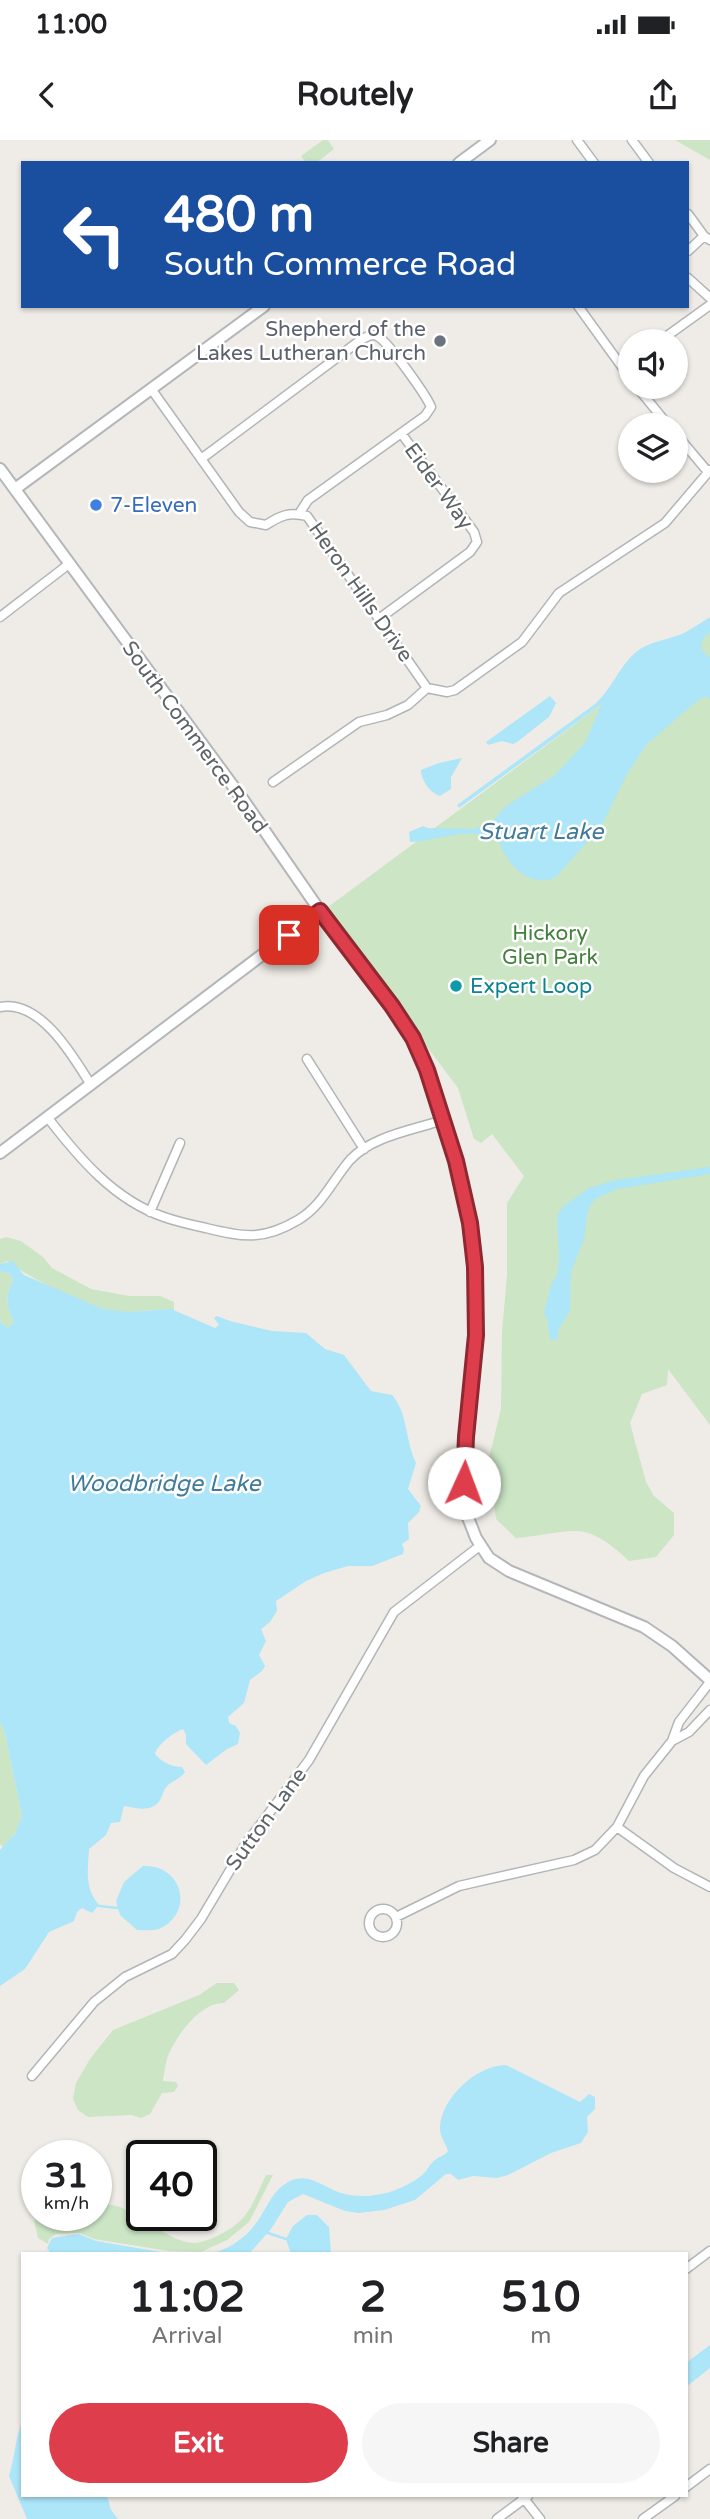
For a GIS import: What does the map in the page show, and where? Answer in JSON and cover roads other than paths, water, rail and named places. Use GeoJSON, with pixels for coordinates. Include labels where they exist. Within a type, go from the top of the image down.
{"type":"FeatureCollection","features":[{"type":"Feature","properties":{"kind":"street"},"geometry":{"type":"LineString","coordinates":[[462,161],[490,140]]}},
{"type":"Feature","properties":{"kind":"street"},"geometry":{"type":"LineString","coordinates":[[577,140],[593,161]]}},
{"type":"Feature","properties":{"kind":"street"},"geometry":{"type":"LineString","coordinates":[[632,140],[648,161]]}},
{"type":"Feature","properties":{"kind":"street"},"geometry":{"type":"LineString","coordinates":[[689,215],[707,238],[689,250]]}},
{"type":"Feature","properties":{"kind":"street"},"geometry":{"type":"LineString","coordinates":[[689,279],[710,298]]}},
{"type":"Feature","properties":{"kind":"street"},"geometry":{"type":"LineString","coordinates":[[677,329],[710,305]]}},
{"type":"Feature","properties":{"kind":"street"},"geometry":{"type":"LineString","coordinates":[[15,489],[261,308]]}},
{"type":"Feature","properties":{"kind":"street"},"geometry":{"type":"LineString","coordinates":[[580,308],[618,355]]}},
{"type":"Feature","properties":{"kind":"street"},"geometry":{"type":"LineString","coordinates":[[201,459],[362,340],[372,335],[380,337],[430,407],[425,416],[308,500],[299,514]]}},
{"type":"Feature","properties":{"kind":"street","name":"Heron Hills Drive"},"geometry":{"type":"LineString","coordinates":[[152,390],[239,512],[250,522],[267,525],[281,515],[292,513],[307,516],[425,685]]}},
{"type":"Feature","properties":{"kind":"street"},"geometry":{"type":"LineString","coordinates":[[647,399],[658,413]]}},
{"type":"Feature","properties":{"kind":"street","name":"Eider Way"},"geometry":{"type":"LineString","coordinates":[[380,618],[470,552],[477,542],[474,533],[401,433]]}},
{"type":"Feature","properties":{"kind":"street"},"geometry":{"type":"LineString","coordinates":[[273,782],[359,722],[387,715],[408,705],[425,685],[447,692],[456,690],[511,651],[531,632],[559,593],[665,523],[709,471],[688,447]]}},
{"type":"Feature","properties":{"kind":"street","name":"South Commerce Road"},"geometry":{"type":"LineString","coordinates":[[0,469],[244,801],[413,1038],[427,1070],[456,1161],[475,1267],[476,1335],[464,1483],[467,1515],[481,1545]]}},
{"type":"Feature","properties":{"kind":"street"},"geometry":{"type":"LineString","coordinates":[[0,617],[69,564]]}},
{"type":"Feature","properties":{"kind":"street"},"geometry":{"type":"LineString","coordinates":[[0,1153],[320,911]]}},
{"type":"Feature","properties":{"kind":"street"},"geometry":{"type":"LineString","coordinates":[[0,1007],[15,1007],[33,1014],[71,1054],[91,1085]]}},
{"type":"Feature","properties":{"kind":"street"},"geometry":{"type":"LineString","coordinates":[[307,1059],[364,1149]]}},
{"type":"Feature","properties":{"kind":"street"},"geometry":{"type":"LineString","coordinates":[[48,1118],[97,1176],[150,1212],[230,1235],[267,1235],[299,1219],[313,1209],[350,1160],[364,1149],[443,1121]]}},
{"type":"Feature","properties":{"kind":"street"},"geometry":{"type":"LineString","coordinates":[[150,1212],[180,1143]]}},
{"type":"Feature","properties":{"kind":"street"},"geometry":{"type":"LineString","coordinates":[[396,1917],[459,1886],[574,1860],[595,1850],[617,1827],[644,1776],[672,1741],[679,1722],[710,1681],[672,1646],[644,1627],[509,1570],[489,1558],[481,1545]]}},
{"type":"Feature","properties":{"kind":"street","name":"Sutton Lane"},"geometry":{"type":"LineString","coordinates":[[32,2076],[94,2002],[125,1977],[172,1954],[186,1940],[245,1845],[309,1760],[394,1612],[481,1545]]}},
{"type":"Feature","properties":{"kind":"street"},"geometry":{"type":"LineString","coordinates":[[672,1741],[689,1732],[710,1710]]}},
{"type":"Feature","properties":{"kind":"street"},"geometry":{"type":"LineString","coordinates":[[617,1827],[674,1868],[710,1887]]}},
{"type":"Feature","properties":{"kind":"street"},"geometry":{"type":"LineString","coordinates":[[688,2268],[710,2251]]}},
{"type":"Feature","properties":{"kind":"street"},"geometry":{"type":"LineString","coordinates":[[688,2486],[710,2469]]}},
{"type":"Feature","properties":{"kind":"street"},"geometry":{"type":"LineString","coordinates":[[497,2519],[524,2497]]}},
{"type":"Feature","properties":{"kind":"street"},"geometry":{"type":"LineString","coordinates":[[526,2497],[540,2519]]}},
{"type":"Feature","properties":{"kind":"street"},"geometry":{"type":"LineString","coordinates":[[643,2519],[674,2497]]}},
{"type":"Feature","properties":{"kind":"water","name":"Stuart Lake"},"geometry":{"type":"Polygon","coordinates":[[[710,617],[710,632],[702,640],[701,649],[710,658],[710,700],[705,696],[647,744],[627,774],[602,825],[555,878],[536,880],[528,877],[508,859],[499,842],[478,834],[410,842],[409,832],[423,826],[474,829],[491,823],[506,806],[555,775],[585,743],[602,704],[459,808],[457,805],[595,704],[625,664],[641,648],[682,634],[710,617]]]}},
{"type":"Feature","properties":{"kind":"water"},"geometry":{"type":"Polygon","coordinates":[[[550,696],[556,703],[549,717],[513,744],[502,741],[488,745],[486,742],[550,696]]]}},
{"type":"Feature","properties":{"kind":"water"},"geometry":{"type":"Polygon","coordinates":[[[462,758],[451,777],[451,789],[440,796],[427,786],[421,770],[462,758]]]}},
{"type":"Feature","properties":{"kind":"water"},"geometry":{"type":"Polygon","coordinates":[[[710,1167],[710,1174],[617,1189],[597,1198],[590,1205],[584,1239],[571,1272],[570,1310],[558,1331],[558,1338],[551,1340],[544,1313],[551,1285],[557,1275],[559,1211],[589,1188],[616,1180],[710,1167]]]}},
{"type":"Feature","properties":{"kind":"water","name":"Woodbridge Lake"},"geometry":{"type":"Polygon","coordinates":[[[13,1261],[24,1275],[103,1309],[128,1312],[171,1309],[215,1328],[219,1325],[214,1318],[217,1316],[272,1331],[306,1333],[325,1349],[344,1355],[371,1391],[392,1395],[397,1402],[416,1463],[408,1489],[421,1506],[408,1523],[409,1539],[402,1544],[403,1554],[372,1566],[348,1566],[324,1573],[306,1581],[276,1601],[277,1611],[261,1629],[266,1641],[259,1655],[265,1666],[250,1680],[244,1703],[228,1717],[229,1723],[236,1726],[240,1733],[238,1744],[206,1765],[186,1744],[183,1729],[162,1743],[155,1754],[167,1764],[182,1767],[185,1772],[168,1785],[153,1807],[143,1809],[124,1806],[120,1822],[111,1823],[106,1835],[89,1849],[89,1885],[99,1905],[92,1913],[82,1908],[77,1912],[74,1921],[49,1932],[25,1969],[0,1986],[0,1850],[15,1834],[22,1816],[5,1733],[0,1721],[0,1321],[8,1328],[14,1323],[8,1302],[8,1292],[13,1281],[10,1274],[0,1271],[0,1264],[13,1261]]]}},
{"type":"Feature","properties":{"kind":"water"},"geometry":{"type":"Polygon","coordinates":[[[143,1866],[157,1867],[167,1873],[180,1891],[177,1912],[170,1922],[157,1930],[137,1930],[120,1915],[116,1901],[124,1882],[143,1866]]]}},
{"type":"Feature","properties":{"kind":"water"},"geometry":{"type":"Polygon","coordinates":[[[506,2065],[580,2102],[589,2094],[595,2097],[595,2109],[587,2117],[588,2132],[581,2143],[551,2153],[497,2178],[473,2176],[458,2180],[451,2174],[446,2174],[415,2200],[384,2210],[359,2213],[345,2211],[303,2194],[288,2202],[271,2229],[251,2252],[216,2252],[248,2233],[275,2194],[290,2181],[304,2178],[355,2196],[385,2193],[413,2182],[448,2151],[441,2136],[441,2119],[453,2096],[472,2078],[506,2065]]]}},
{"type":"Feature","properties":{"kind":"water"},"geometry":{"type":"Polygon","coordinates":[[[307,2215],[317,2215],[329,2227],[331,2252],[290,2252],[286,2239],[293,2226],[307,2215]]]}},
{"type":"Feature","properties":{"kind":"water"},"geometry":{"type":"Polygon","coordinates":[[[79,2234],[96,2241],[160,2252],[50,2252],[47,2248],[52,2238],[79,2234]]]}},
{"type":"Feature","properties":{"kind":"water"},"geometry":{"type":"Polygon","coordinates":[[[710,2345],[710,2368],[688,2385],[688,2362],[710,2345]]]}},
{"type":"Feature","properties":{"kind":"water"},"geometry":{"type":"Polygon","coordinates":[[[21,2426],[21,2497],[107,2497],[111,2510],[118,2519],[27,2519],[9,2476],[21,2426]]]}},
{"type":"Feature","properties":{"kind":"waterway"},"geometry":{"type":"LineString","coordinates":[[99,1906],[118,1908]]}},
{"type":"Feature","properties":{"kind":"waterway"},"geometry":{"type":"LineString","coordinates":[[268,2233],[286,2239]]}},
{"type":"Feature","properties":{"kind":"place","name":"Shepherd of the Lakes Lutheran Church"},"geometry":{"type":"Point","coordinates":[440,341]}},
{"type":"Feature","properties":{"kind":"place","name":"7-Eleven"},"geometry":{"type":"Point","coordinates":[96,505]}},
{"type":"Feature","properties":{"kind":"place","name":"Expert Loop"},"geometry":{"type":"Point","coordinates":[456,986]}},
{"type":"Feature","properties":{"kind":"park label","name":"Hickory Glen Park"},"geometry":{"type":"Point","coordinates":[550,945]}}]}
